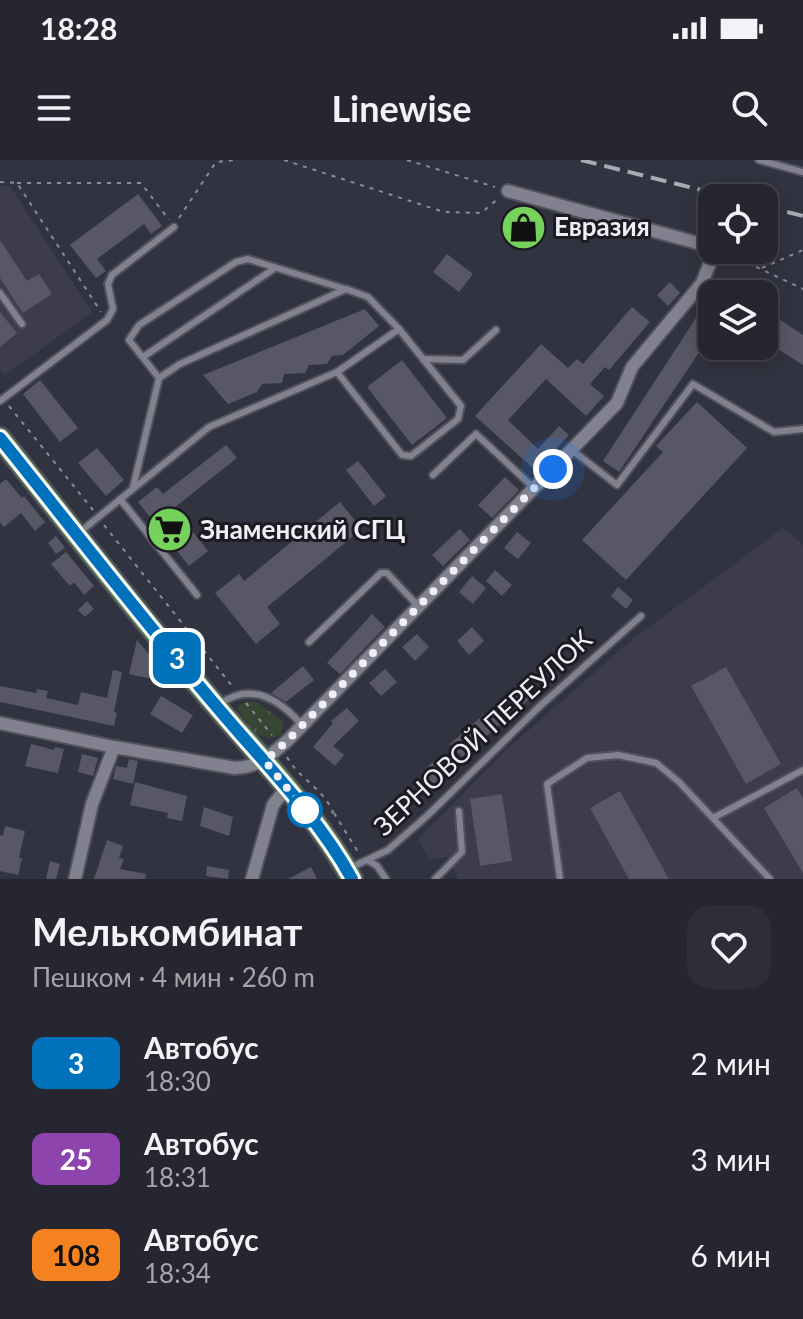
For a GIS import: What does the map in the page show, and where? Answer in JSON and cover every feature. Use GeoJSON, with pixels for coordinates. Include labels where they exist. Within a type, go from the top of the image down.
{"type":"FeatureCollection","features":[{"type":"Feature","properties":{"kind":"main road"},"geometry":{"type":"LineString","coordinates":[[0,438],[217,707],[287,787],[325,818],[349,874]]}},
{"type":"Feature","properties":{"kind":"street"},"geometry":{"type":"LineString","coordinates":[[508,191],[698,245]]}},
{"type":"Feature","properties":{"kind":"street"},"geometry":{"type":"LineString","coordinates":[[0,723],[235,768],[252,767],[265,761],[617,403],[632,367],[702,283],[711,264]]}},
{"type":"Feature","properties":{"kind":"street"},"geometry":{"type":"LineString","coordinates":[[75,879],[92,804],[114,747]]}},
{"type":"Feature","properties":{"kind":"street"},"geometry":{"type":"LineString","coordinates":[[252,879],[273,805],[287,787]]}},
{"type":"Feature","properties":{"kind":"lane"},"geometry":{"type":"LineString","coordinates":[[759,160],[803,172]]}},
{"type":"Feature","properties":{"kind":"lane"},"geometry":{"type":"LineString","coordinates":[[2,400],[107,320],[113,309],[108,284],[112,275],[174,227]]}},
{"type":"Feature","properties":{"kind":"lane"},"geometry":{"type":"LineString","coordinates":[[159,378],[129,340],[139,325],[236,262],[248,259],[368,297],[399,329],[461,406],[458,419],[411,456],[402,455],[337,372]]}},
{"type":"Feature","properties":{"kind":"lane"},"geometry":{"type":"LineString","coordinates":[[143,357],[275,268]]}},
{"type":"Feature","properties":{"kind":"lane"},"geometry":{"type":"LineString","coordinates":[[133,488],[159,378],[180,364],[346,289]]}},
{"type":"Feature","properties":{"kind":"lane"},"geometry":{"type":"LineString","coordinates":[[0,293],[22,324]]}},
{"type":"Feature","properties":{"kind":"lane"},"geometry":{"type":"LineString","coordinates":[[77,535],[209,427],[337,372],[399,329]]}},
{"type":"Feature","properties":{"kind":"lane"},"geometry":{"type":"LineString","coordinates":[[423,359],[463,360],[496,330]]}},
{"type":"Feature","properties":{"kind":"lane"},"geometry":{"type":"LineString","coordinates":[[572,450],[617,485],[693,384],[774,432],[803,429]]}},
{"type":"Feature","properties":{"kind":"lane"},"geometry":{"type":"LineString","coordinates":[[433,475],[476,434],[534,488]]}},
{"type":"Feature","properties":{"kind":"lane"},"geometry":{"type":"LineString","coordinates":[[120,499],[197,595]]}},
{"type":"Feature","properties":{"kind":"lane"},"geometry":{"type":"LineString","coordinates":[[309,642],[381,573],[387,573],[418,606]]}},
{"type":"Feature","properties":{"kind":"lane","name":"ЗЕРНОВОЙ ПЕРЕУЛОК"},"geometry":{"type":"LineString","coordinates":[[349,874],[388,850],[428,815],[540,706],[641,616]]}},
{"type":"Feature","properties":{"kind":"lane"},"geometry":{"type":"LineString","coordinates":[[217,707],[238,694],[265,695],[287,707],[302,725]]}},
{"type":"Feature","properties":{"kind":"lane"},"geometry":{"type":"LineString","coordinates":[[560,879],[547,784],[587,758],[618,755],[656,763],[679,782],[770,879]]}},
{"type":"Feature","properties":{"kind":"lane"},"geometry":{"type":"LineString","coordinates":[[713,818],[803,770]]}},
{"type":"Feature","properties":{"kind":"lane"},"geometry":{"type":"LineString","coordinates":[[435,879],[462,852],[459,811]]}},
{"type":"Feature","properties":{"kind":"lane"},"geometry":{"type":"LineString","coordinates":[[369,861],[386,879]]}},
{"type":"Feature","properties":{"kind":"path"},"geometry":{"type":"LineString","coordinates":[[0,182],[141,183],[174,227],[216,162],[236,160]]}},
{"type":"Feature","properties":{"kind":"path"},"geometry":{"type":"LineString","coordinates":[[284,160],[444,212],[481,213],[508,191]]}},
{"type":"Feature","properties":{"kind":"path"},"geometry":{"type":"LineString","coordinates":[[407,160],[508,191]]}},
{"type":"Feature","properties":{"kind":"path"},"geometry":{"type":"LineString","coordinates":[[17,183],[107,320]]}},
{"type":"Feature","properties":{"kind":"path"},"geometry":{"type":"LineString","coordinates":[[760,269],[803,250]]}},
{"type":"Feature","properties":{"kind":"path"},"geometry":{"type":"LineString","coordinates":[[749,264],[803,289]]}},
{"type":"Feature","properties":{"kind":"path"},"geometry":{"type":"LineString","coordinates":[[2,400],[281,746],[293,768],[320,790],[325,818],[369,861]]}},
{"type":"Feature","properties":{"kind":"shaded area"},"geometry":{"type":"Polygon","coordinates":[[[0,186],[10,186],[92,312],[4,376],[0,370],[0,186]]]}},
{"type":"Feature","properties":{"kind":"shaded area"},"geometry":{"type":"Polygon","coordinates":[[[783,528],[803,545],[803,879],[458,879],[448,857],[430,860],[418,839],[508,748],[633,639],[783,528]]]}},
{"type":"Feature","properties":{"kind":"green space"},"geometry":{"type":"Polygon","coordinates":[[[248,701],[259,703],[284,723],[280,736],[265,737],[250,727],[237,709],[248,701]]]}},
{"type":"Feature","properties":{"kind":"building"},"geometry":{"type":"Polygon","coordinates":[[[138,194],[162,226],[151,234],[144,224],[97,259],[106,271],[96,278],[70,245],[138,194]]]}},
{"type":"Feature","properties":{"kind":"building","name":"Евразия"},"geometry":{"type":"Polygon","coordinates":[[[508,215],[542,223],[538,239],[504,231],[508,215]]]}},
{"type":"Feature","properties":{"kind":"building"},"geometry":{"type":"Polygon","coordinates":[[[0,240],[27,281],[39,274],[52,294],[23,313],[0,278],[0,240]]]}},
{"type":"Feature","properties":{"kind":"building"},"geometry":{"type":"Polygon","coordinates":[[[447,254],[473,274],[459,292],[433,272],[447,254]]]}},
{"type":"Feature","properties":{"kind":"building"},"geometry":{"type":"Polygon","coordinates":[[[670,282],[680,293],[668,306],[657,295],[670,282]]]}},
{"type":"Feature","properties":{"kind":"building"},"geometry":{"type":"Polygon","coordinates":[[[632,307],[650,322],[609,370],[605,367],[590,384],[604,396],[586,416],[546,379],[508,420],[538,449],[559,426],[569,435],[536,471],[475,416],[541,344],[568,368],[577,359],[583,364],[632,307]]]}},
{"type":"Feature","properties":{"kind":"building"},"geometry":{"type":"Polygon","coordinates":[[[365,309],[379,326],[343,355],[332,356],[327,364],[309,365],[305,373],[284,374],[282,383],[262,384],[257,392],[228,404],[203,375],[365,309]]]}},
{"type":"Feature","properties":{"kind":"building"},"geometry":{"type":"Polygon","coordinates":[[[0,312],[17,333],[0,347],[0,312]]]}},
{"type":"Feature","properties":{"kind":"building"},"geometry":{"type":"Polygon","coordinates":[[[698,315],[698,354],[619,472],[603,461],[698,315]]]}},
{"type":"Feature","properties":{"kind":"building"},"geometry":{"type":"Polygon","coordinates":[[[778,318],[803,335],[803,365],[778,349],[778,318]]]}},
{"type":"Feature","properties":{"kind":"building"},"geometry":{"type":"Polygon","coordinates":[[[402,360],[447,418],[412,445],[367,387],[402,360]]]}},
{"type":"Feature","properties":{"kind":"building"},"geometry":{"type":"Polygon","coordinates":[[[40,380],[78,428],[60,442],[23,394],[40,380]]]}},
{"type":"Feature","properties":{"kind":"building"},"geometry":{"type":"Polygon","coordinates":[[[697,402],[747,448],[626,580],[582,540],[663,452],[656,446],[697,402]]]}},
{"type":"Feature","properties":{"kind":"building"},"geometry":{"type":"Polygon","coordinates":[[[226,445],[237,458],[174,508],[208,551],[189,566],[138,502],[157,487],[163,494],[226,445]]]}},
{"type":"Feature","properties":{"kind":"building"},"geometry":{"type":"Polygon","coordinates":[[[97,448],[124,480],[106,496],[78,463],[97,448]]]}},
{"type":"Feature","properties":{"kind":"building"},"geometry":{"type":"Polygon","coordinates":[[[358,461],[386,496],[374,506],[346,470],[358,461]]]}},
{"type":"Feature","properties":{"kind":"building"},"geometry":{"type":"Polygon","coordinates":[[[505,477],[519,490],[492,518],[478,505],[505,477]]]}},
{"type":"Feature","properties":{"kind":"building"},"geometry":{"type":"Polygon","coordinates":[[[6,479],[45,522],[35,531],[21,513],[4,527],[0,522],[0,484],[6,479]]]}},
{"type":"Feature","properties":{"kind":"building"},"geometry":{"type":"Polygon","coordinates":[[[340,502],[362,529],[267,607],[280,624],[256,644],[215,593],[239,574],[244,581],[340,502]]]}},
{"type":"Feature","properties":{"kind":"building"},"geometry":{"type":"Polygon","coordinates":[[[460,529],[470,540],[443,566],[432,555],[460,529]]]}},
{"type":"Feature","properties":{"kind":"building"},"geometry":{"type":"Polygon","coordinates":[[[517,532],[531,543],[518,559],[504,548],[517,532]]]}},
{"type":"Feature","properties":{"kind":"building"},"geometry":{"type":"Polygon","coordinates":[[[56,536],[65,548],[56,554],[48,543],[56,536]]]}},
{"type":"Feature","properties":{"kind":"building"},"geometry":{"type":"Polygon","coordinates":[[[66,552],[94,586],[84,595],[74,582],[70,586],[51,564],[66,552]]]}},
{"type":"Feature","properties":{"kind":"building"},"geometry":{"type":"Polygon","coordinates":[[[495,570],[512,585],[502,596],[486,581],[495,570]]]}},
{"type":"Feature","properties":{"kind":"building"},"geometry":{"type":"Polygon","coordinates":[[[472,576],[486,588],[473,604],[459,592],[472,576]]]}},
{"type":"Feature","properties":{"kind":"building"},"geometry":{"type":"Polygon","coordinates":[[[618,587],[633,600],[626,609],[611,596],[618,587]]]}},
{"type":"Feature","properties":{"kind":"building"},"geometry":{"type":"Polygon","coordinates":[[[87,601],[94,609],[85,617],[78,610],[87,601]]]}},
{"type":"Feature","properties":{"kind":"building"},"geometry":{"type":"Polygon","coordinates":[[[372,614],[385,627],[340,674],[327,663],[372,614]]]}},
{"type":"Feature","properties":{"kind":"building"},"geometry":{"type":"Polygon","coordinates":[[[472,627],[484,641],[469,655],[457,641],[472,627]]]}},
{"type":"Feature","properties":{"kind":"building"},"geometry":{"type":"Polygon","coordinates":[[[417,634],[429,647],[415,661],[402,647],[417,634]]]}},
{"type":"Feature","properties":{"kind":"building"},"geometry":{"type":"Polygon","coordinates":[[[137,640],[174,684],[129,674],[137,640]]]}},
{"type":"Feature","properties":{"kind":"building"},"geometry":{"type":"Polygon","coordinates":[[[303,666],[314,680],[286,702],[271,693],[303,666]]]}},
{"type":"Feature","properties":{"kind":"building"},"geometry":{"type":"Polygon","coordinates":[[[726,667],[781,764],[746,784],[691,686],[726,667]]]}},
{"type":"Feature","properties":{"kind":"building"},"geometry":{"type":"Polygon","coordinates":[[[385,669],[397,682],[381,696],[369,683],[385,669]]]}},
{"type":"Feature","properties":{"kind":"building"},"geometry":{"type":"Polygon","coordinates":[[[113,670],[122,672],[114,726],[0,702],[0,686],[36,693],[37,689],[48,691],[46,698],[78,705],[81,692],[107,698],[113,670]]]}},
{"type":"Feature","properties":{"kind":"building"},"geometry":{"type":"Polygon","coordinates":[[[520,683],[532,697],[462,757],[450,744],[520,683]]]}},
{"type":"Feature","properties":{"kind":"building"},"geometry":{"type":"Polygon","coordinates":[[[161,696],[193,715],[182,733],[150,714],[161,696]]]}},
{"type":"Feature","properties":{"kind":"building"},"geometry":{"type":"Polygon","coordinates":[[[347,708],[359,721],[333,746],[344,755],[335,766],[313,747],[333,723],[331,721],[347,708]]]}},
{"type":"Feature","properties":{"kind":"building"},"geometry":{"type":"Polygon","coordinates":[[[31,744],[54,750],[55,747],[64,749],[58,773],[25,766],[31,744]]]}},
{"type":"Feature","properties":{"kind":"building"},"geometry":{"type":"Polygon","coordinates":[[[82,754],[98,758],[93,776],[78,772],[82,754]]]}},
{"type":"Feature","properties":{"kind":"building"},"geometry":{"type":"Polygon","coordinates":[[[129,759],[138,761],[133,784],[113,779],[116,766],[127,768],[129,759]]]}},
{"type":"Feature","properties":{"kind":"building"},"geometry":{"type":"Polygon","coordinates":[[[436,759],[448,772],[432,786],[421,773],[436,759]]]}},
{"type":"Feature","properties":{"kind":"building"},"geometry":{"type":"Polygon","coordinates":[[[135,782],[187,796],[182,821],[167,818],[168,813],[130,805],[135,782]]]}},
{"type":"Feature","properties":{"kind":"building"},"geometry":{"type":"Polygon","coordinates":[[[797,788],[803,798],[803,873],[764,808],[797,788]]]}},
{"type":"Feature","properties":{"kind":"building"},"geometry":{"type":"Polygon","coordinates":[[[620,791],[669,879],[629,879],[590,808],[620,791]]]}},
{"type":"Feature","properties":{"kind":"building"},"geometry":{"type":"Polygon","coordinates":[[[502,794],[512,861],[480,866],[470,799],[502,794]]]}},
{"type":"Feature","properties":{"kind":"building"},"geometry":{"type":"Polygon","coordinates":[[[204,807],[233,817],[229,836],[200,826],[204,807]]]}},
{"type":"Feature","properties":{"kind":"building"},"geometry":{"type":"Polygon","coordinates":[[[5,826],[25,831],[18,875],[0,871],[0,835],[3,836],[5,826]]]}},
{"type":"Feature","properties":{"kind":"building"},"geometry":{"type":"Polygon","coordinates":[[[107,840],[123,846],[119,858],[124,859],[120,869],[146,874],[145,879],[94,879],[107,840]]]}},
{"type":"Feature","properties":{"kind":"building"},"geometry":{"type":"Polygon","coordinates":[[[50,861],[60,864],[56,879],[46,879],[50,861]]]}},
{"type":"Feature","properties":{"kind":"building"},"geometry":{"type":"Polygon","coordinates":[[[207,866],[229,870],[228,879],[206,876],[207,866]]]}},
{"type":"Feature","properties":{"kind":"building"},"geometry":{"type":"Polygon","coordinates":[[[311,867],[317,879],[288,879],[311,867]]]}},
{"type":"Feature","properties":{"kind":"railway"},"geometry":{"type":"LineString","coordinates":[[581,160],[698,189]]}},
{"type":"Feature","properties":{"kind":"railway"},"geometry":{"type":"LineString","coordinates":[[778,210],[803,216]]}},
{"type":"Feature","properties":{"kind":"bus line","name":"3"},"geometry":{"type":"LineString","coordinates":[[0,438],[217,707],[287,787],[317,825],[352,879]]}},
{"type":"Feature","properties":{"kind":"place","name":"Евразия"},"geometry":{"type":"Point","coordinates":[523,227]}},
{"type":"Feature","properties":{"kind":"place","name":"Знаменский СГЦ"},"geometry":{"type":"Point","coordinates":[169,530]}},
{"type":"Feature","properties":{"kind":"route"},"geometry":{"type":"LineString","coordinates":[[305,810],[265,761],[553,469]]}}]}
